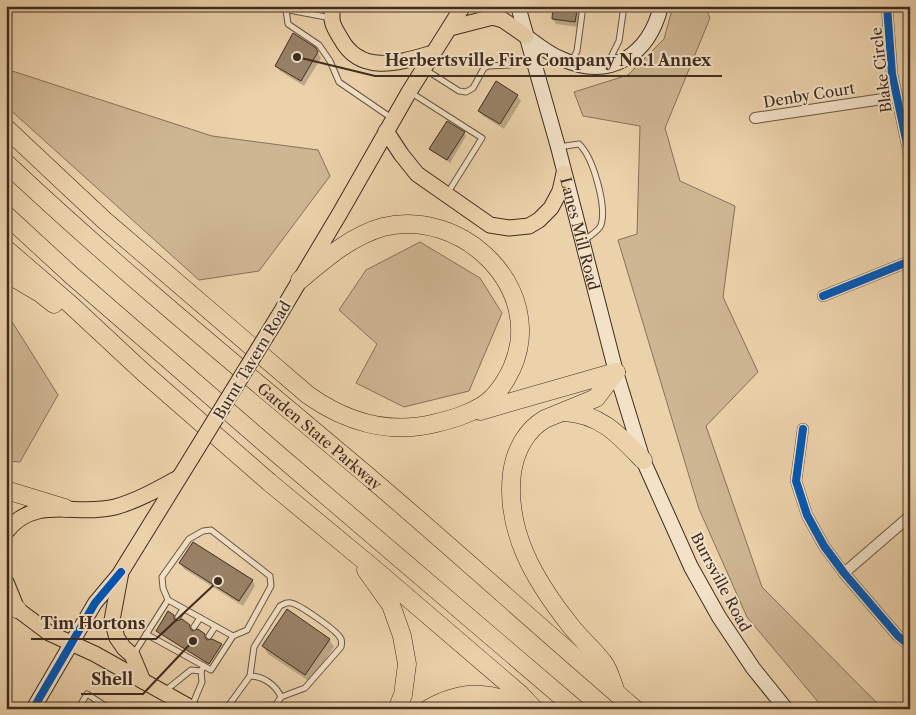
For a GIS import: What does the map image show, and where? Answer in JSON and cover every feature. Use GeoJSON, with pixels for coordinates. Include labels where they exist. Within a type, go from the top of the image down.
{"type":"FeatureCollection","features":[{"type":"Feature","properties":{"kind":"highway"},"geometry":{"type":"LineString","coordinates":[[6,128],[104,220],[308,395],[325,407],[345,417],[374,426],[405,428],[426,426],[616,372]]}},
{"type":"Feature","properties":{"kind":"highway","name":"Garden State Parkway"},"geometry":{"type":"LineString","coordinates":[[6,163],[139,282],[378,485],[635,709]]}},
{"type":"Feature","properties":{"kind":"highway"},"geometry":{"type":"LineString","coordinates":[[6,215],[70,274],[281,457],[376,536],[576,709]]}},
{"type":"Feature","properties":{"kind":"highway"},"geometry":{"type":"LineString","coordinates":[[300,280],[327,257],[355,238],[383,227],[414,224],[433,226],[451,232],[478,248],[493,262],[505,278],[515,301],[520,322],[519,341],[516,358],[506,380],[493,397],[482,406],[461,417]]}},
{"type":"Feature","properties":{"kind":"highway"},"geometry":{"type":"LineString","coordinates":[[6,249],[269,482],[513,688],[533,709]]}},
{"type":"Feature","properties":{"kind":"highway"},"geometry":{"type":"LineString","coordinates":[[6,273],[40,293],[143,372]]}},
{"type":"Feature","properties":{"kind":"highway"},"geometry":{"type":"LineString","coordinates":[[616,372],[596,398],[539,423],[524,438],[513,465],[511,491],[512,516],[525,558],[544,591],[571,627],[605,664],[616,693]]}},
{"type":"Feature","properties":{"kind":"highway"},"geometry":{"type":"LineString","coordinates":[[563,412],[577,413],[603,422],[619,435],[643,460]]}},
{"type":"Feature","properties":{"kind":"highway"},"geometry":{"type":"LineString","coordinates":[[6,490],[65,508]]}},
{"type":"Feature","properties":{"kind":"highway"},"geometry":{"type":"LineString","coordinates":[[352,551],[391,605],[402,636],[407,664],[403,696],[397,709]]}},
{"type":"Feature","properties":{"kind":"highway"},"geometry":{"type":"LineString","coordinates":[[428,709],[451,698],[477,694],[498,696],[533,709]]}},
{"type":"Feature","properties":{"kind":"main road","name":"Burnt Tavern Road"},"geometry":{"type":"LineString","coordinates":[[34,709],[95,603],[121,572],[278,317],[409,92],[463,6]]}},
{"type":"Feature","properties":{"kind":"main road"},"geometry":{"type":"LineString","coordinates":[[450,28],[492,17],[503,20],[548,52],[571,62],[596,68],[606,68],[630,57],[643,45],[659,18],[661,6]]}},
{"type":"Feature","properties":{"kind":"main road","name":"Lanes Mill Road"},"geometry":{"type":"LineString","coordinates":[[518,9],[558,147],[616,372],[643,460]]}},
{"type":"Feature","properties":{"kind":"main road"},"geometry":{"type":"LineString","coordinates":[[332,12],[343,42],[352,53],[368,62],[380,64],[398,63],[433,53]]}},
{"type":"Feature","properties":{"kind":"main road"},"geometry":{"type":"LineString","coordinates":[[390,125],[400,154],[417,174],[490,225],[509,228],[529,226],[539,220],[551,208],[560,191],[564,173]]}},
{"type":"Feature","properties":{"kind":"main road","name":"Burrsville Road"},"geometry":{"type":"LineString","coordinates":[[643,460],[691,567],[719,617],[753,668],[786,709]]}},
{"type":"Feature","properties":{"kind":"main road"},"geometry":{"type":"LineString","coordinates":[[6,532],[14,522],[26,514],[42,510],[65,508],[113,508],[131,502],[178,478]]}},
{"type":"Feature","properties":{"kind":"main road"},"geometry":{"type":"LineString","coordinates":[[121,572],[112,620],[117,638],[132,655],[143,681]]}},
{"type":"Feature","properties":{"kind":"main road"},"geometry":{"type":"LineString","coordinates":[[6,582],[12,606],[49,633],[95,654],[191,708]]}},
{"type":"Feature","properties":{"kind":"street","name":"Blake Circle"},"geometry":{"type":"LineString","coordinates":[[888,6],[892,74],[910,158]]}},
{"type":"Feature","properties":{"kind":"street","name":"Denby Court"},"geometry":{"type":"LineString","coordinates":[[755,118],[896,97]]}},
{"type":"Feature","properties":{"kind":"street"},"geometry":{"type":"LineString","coordinates":[[823,296],[910,262]]}},
{"type":"Feature","properties":{"kind":"street"},"geometry":{"type":"LineString","coordinates":[[803,429],[796,481],[807,515],[824,546],[844,573],[898,636],[910,646]]}},
{"type":"Feature","properties":{"kind":"street"},"geometry":{"type":"LineString","coordinates":[[844,573],[910,516]]}},
{"type":"Feature","properties":{"kind":"lane"},"geometry":{"type":"LineString","coordinates":[[268,6],[286,10],[332,12]]}},
{"type":"Feature","properties":{"kind":"lane"},"geometry":{"type":"LineString","coordinates":[[518,9],[540,6]]}},
{"type":"Feature","properties":{"kind":"lane"},"geometry":{"type":"LineString","coordinates":[[571,62],[577,51],[583,6]]}},
{"type":"Feature","properties":{"kind":"lane"},"geometry":{"type":"LineString","coordinates":[[606,68],[619,41],[624,6]]}},
{"type":"Feature","properties":{"kind":"lane"},"geometry":{"type":"LineString","coordinates":[[286,10],[288,24],[319,46],[330,60],[339,82],[390,125]]}},
{"type":"Feature","properties":{"kind":"lane"},"geometry":{"type":"LineString","coordinates":[[424,68],[456,89],[466,92],[472,88],[484,68],[488,66],[533,61]]}},
{"type":"Feature","properties":{"kind":"lane"},"geometry":{"type":"LineString","coordinates":[[409,92],[482,138],[447,195]]}},
{"type":"Feature","properties":{"kind":"lane"},"geometry":{"type":"LineString","coordinates":[[558,147],[579,144],[586,150],[599,189],[604,211],[600,227],[583,242]]}},
{"type":"Feature","properties":{"kind":"lane"},"geometry":{"type":"LineString","coordinates":[[164,692],[191,670],[203,668],[211,670],[233,636],[247,630],[271,586],[270,576],[211,530],[203,531],[189,539],[162,577],[163,588],[168,600],[233,636]]}},
{"type":"Feature","properties":{"kind":"lane"},"geometry":{"type":"LineString","coordinates":[[132,655],[168,600]]}},
{"type":"Feature","properties":{"kind":"lane"},"geometry":{"type":"LineString","coordinates":[[226,709],[250,676],[254,647],[280,606],[286,603],[293,603],[327,625],[340,636],[342,641],[341,647],[305,688],[282,697],[273,709]]}},
{"type":"Feature","properties":{"kind":"lane"},"geometry":{"type":"LineString","coordinates":[[178,617],[183,609]]}},
{"type":"Feature","properties":{"kind":"lane"},"geometry":{"type":"LineString","coordinates":[[194,627],[200,618]]}},
{"type":"Feature","properties":{"kind":"lane"},"geometry":{"type":"LineString","coordinates":[[209,636],[215,627]]}},
{"type":"Feature","properties":{"kind":"lane"},"geometry":{"type":"LineString","coordinates":[[146,634],[164,640],[181,650],[194,658],[203,668],[202,682],[191,708]]}},
{"type":"Feature","properties":{"kind":"lane"},"geometry":{"type":"LineString","coordinates":[[250,676],[258,676],[278,689],[282,697]]}},
{"type":"Feature","properties":{"kind":"lane"},"geometry":{"type":"LineString","coordinates":[[78,709],[87,694],[110,709]]}},
{"type":"Feature","properties":{"kind":"path"},"geometry":{"type":"LineString","coordinates":[[6,20],[14,6]]}},
{"type":"Feature","properties":{"kind":"shaded area"},"geometry":{"type":"Polygon","coordinates":[[[673,6],[705,6],[710,18],[665,128],[680,181],[735,206],[723,297],[758,372],[706,426],[762,587],[883,709],[824,709],[747,617],[699,509],[618,240],[637,234],[640,126],[583,116],[574,92],[628,75],[664,39],[673,6]]]}},
{"type":"Feature","properties":{"kind":"shaded area"},"geometry":{"type":"Polygon","coordinates":[[[6,69],[212,136],[318,150],[330,176],[259,271],[199,280],[6,106],[6,69]]]}},
{"type":"Feature","properties":{"kind":"shaded area"},"geometry":{"type":"Polygon","coordinates":[[[420,242],[480,278],[502,313],[469,391],[404,407],[356,383],[377,344],[339,310],[366,270],[420,242]]]}},
{"type":"Feature","properties":{"kind":"shaded area"},"geometry":{"type":"Polygon","coordinates":[[[6,312],[58,395],[20,462],[6,461],[6,312]]]}},
{"type":"Feature","properties":{"kind":"building"},"geometry":{"type":"Polygon","coordinates":[[[553,6],[578,6],[575,22],[552,19],[553,6]]]}},
{"type":"Feature","properties":{"kind":"building"},"geometry":{"type":"Polygon","coordinates":[[[293,33],[316,48],[318,52],[301,81],[275,66],[293,33]]]}},
{"type":"Feature","properties":{"kind":"building"},"geometry":{"type":"Polygon","coordinates":[[[496,81],[518,95],[500,124],[478,111],[496,81]]]}},
{"type":"Feature","properties":{"kind":"building"},"geometry":{"type":"Polygon","coordinates":[[[447,121],[465,132],[447,160],[429,149],[447,121]]]}},
{"type":"Feature","properties":{"kind":"building"},"geometry":{"type":"Polygon","coordinates":[[[193,542],[253,580],[239,601],[179,563],[193,542]]]}},
{"type":"Feature","properties":{"kind":"building"},"geometry":{"type":"Polygon","coordinates":[[[287,609],[330,639],[305,675],[262,646],[287,609]]]}},
{"type":"Feature","properties":{"kind":"building"},"geometry":{"type":"Polygon","coordinates":[[[168,611],[174,615],[176,621],[182,619],[190,625],[192,631],[198,629],[205,634],[207,640],[212,639],[222,644],[209,664],[156,631],[168,611]]]}},
{"type":"Feature","properties":{"kind":"cycle path"},"geometry":{"type":"LineString","coordinates":[[887,6],[892,74],[910,158]]}},
{"type":"Feature","properties":{"kind":"cycle path"},"geometry":{"type":"LineString","coordinates":[[823,296],[910,261]]}},
{"type":"Feature","properties":{"kind":"cycle path"},"geometry":{"type":"LineString","coordinates":[[803,429],[796,481],[807,515],[824,546],[844,573],[898,636],[910,646]]}},
{"type":"Feature","properties":{"kind":"cycle path"},"geometry":{"type":"LineString","coordinates":[[33,709],[95,603],[121,572]]}},
{"type":"Feature","properties":{"kind":"place","name":"Herbertsville Fire Company No.1 Annex"},"geometry":{"type":"Point","coordinates":[297,57]}},
{"type":"Feature","properties":{"kind":"place","name":"Tim Hortons"},"geometry":{"type":"Point","coordinates":[218,581]}},
{"type":"Feature","properties":{"kind":"place","name":"Shell"},"geometry":{"type":"Point","coordinates":[193,641]}}]}
